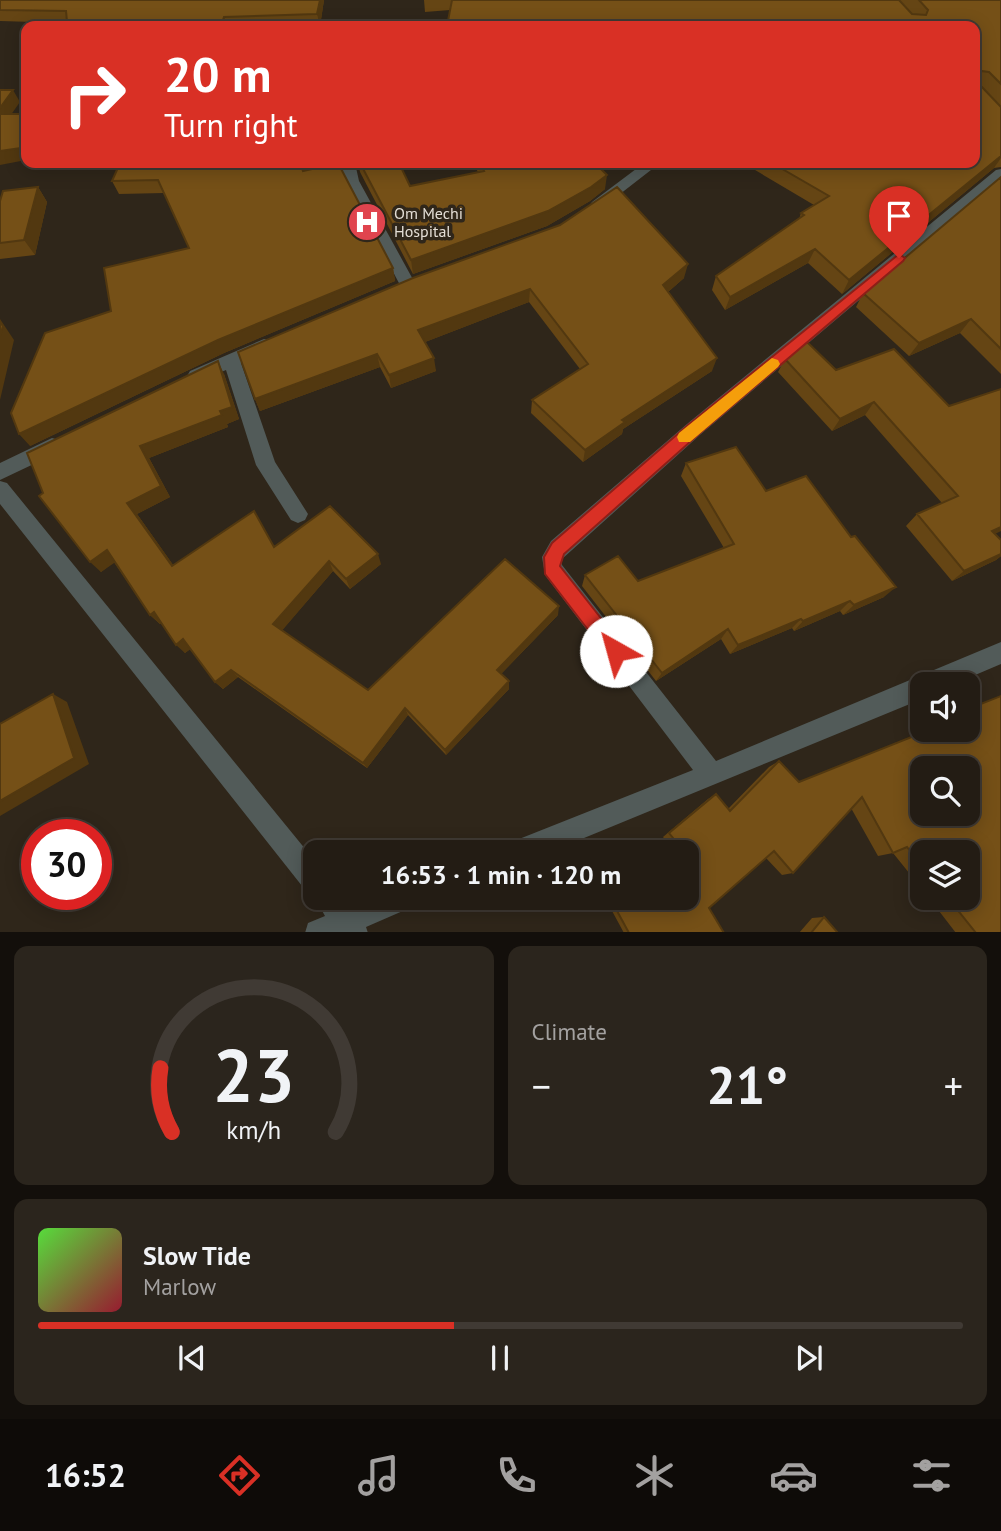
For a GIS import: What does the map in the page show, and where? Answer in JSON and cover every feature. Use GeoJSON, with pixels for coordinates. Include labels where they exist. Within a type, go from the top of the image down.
{"type":"FeatureCollection","features":[{"type":"Feature","properties":{"kind":"street"},"geometry":{"type":"LineString","coordinates":[[349,168],[352,181],[407,285]]}},
{"type":"Feature","properties":{"kind":"street"},"geometry":{"type":"LineString","coordinates":[[585,212],[646,168]]}},
{"type":"Feature","properties":{"kind":"street"},"geometry":{"type":"LineString","coordinates":[[712,775],[552,568],[552,557],[558,548],[694,429],[1001,173]]}},
{"type":"Feature","properties":{"kind":"street"},"geometry":{"type":"LineString","coordinates":[[183,382],[281,338]]}},
{"type":"Feature","properties":{"kind":"street"},"geometry":{"type":"LineString","coordinates":[[231,359],[265,465],[298,513]]}},
{"type":"Feature","properties":{"kind":"street"},"geometry":{"type":"LineString","coordinates":[[0,472],[74,436]]}},
{"type":"Feature","properties":{"kind":"street"},"geometry":{"type":"LineString","coordinates":[[0,489],[303,867]]}},
{"type":"Feature","properties":{"kind":"street"},"geometry":{"type":"LineString","coordinates":[[956,672],[1001,653]]}},
{"type":"Feature","properties":{"kind":"street"},"geometry":{"type":"LineString","coordinates":[[548,840],[910,692]]}},
{"type":"Feature","properties":{"kind":"street"},"geometry":{"type":"LineString","coordinates":[[338,910],[351,927]]}},
{"type":"Feature","properties":{"kind":"street"},"geometry":{"type":"LineString","coordinates":[[324,932],[351,927],[381,910]]}},
{"type":"Feature","properties":{"kind":"building"},"geometry":{"type":"Polygon","coordinates":[[[0,0],[320,0],[317,14],[224,17],[223,21],[67,21],[66,11],[0,10],[0,0]]]}},
{"type":"Feature","properties":{"kind":"building"},"geometry":{"type":"Polygon","coordinates":[[[452,0],[899,0],[912,14],[926,15],[928,10],[919,0],[1001,0],[1001,84],[989,72],[981,71],[981,86],[1001,107],[1001,156],[849,280],[815,249],[730,297],[716,276],[804,215],[801,213],[829,196],[781,168],[980,168],[980,21],[448,21],[452,0]]]}},
{"type":"Feature","properties":{"kind":"building"},"geometry":{"type":"Polygon","coordinates":[[[0,90],[13,90],[0,108],[0,90]]]}},
{"type":"Feature","properties":{"kind":"building"},"geometry":{"type":"Polygon","coordinates":[[[0,114],[21,114],[21,148],[0,151],[0,114]]]}},
{"type":"Feature","properties":{"kind":"building"},"geometry":{"type":"Polygon","coordinates":[[[118,168],[302,168],[303,171],[341,168],[393,268],[218,340],[19,434],[11,413],[45,333],[111,311],[104,268],[189,248],[158,180],[112,181],[118,168]]]}},
{"type":"Feature","properties":{"kind":"building"},"geometry":{"type":"Polygon","coordinates":[[[363,168],[401,168],[410,186],[484,171],[482,168],[600,168],[607,175],[548,211],[411,260],[363,168]]]}},
{"type":"Feature","properties":{"kind":"building"},"geometry":{"type":"Polygon","coordinates":[[[1001,177],[1001,349],[971,319],[919,343],[863,293],[1001,177]]]}},
{"type":"Feature","properties":{"kind":"building"},"geometry":{"type":"Polygon","coordinates":[[[38,187],[24,240],[0,243],[0,201],[3,191],[38,187]]]}},
{"type":"Feature","properties":{"kind":"building"},"geometry":{"type":"Polygon","coordinates":[[[617,187],[688,264],[663,285],[717,358],[622,420],[625,422],[585,450],[532,400],[588,364],[530,289],[418,330],[434,358],[389,375],[377,354],[255,399],[238,352],[413,278],[560,225],[617,187]]]}},
{"type":"Feature","properties":{"kind":"building"},"geometry":{"type":"Polygon","coordinates":[[[806,341],[836,370],[894,349],[949,406],[1001,389],[1001,527],[992,531],[1001,540],[1001,554],[964,571],[917,514],[958,496],[874,402],[840,419],[785,359],[806,341]]]}},
{"type":"Feature","properties":{"kind":"building"},"geometry":{"type":"Polygon","coordinates":[[[218,361],[232,407],[220,411],[222,415],[140,446],[161,486],[127,503],[172,566],[254,511],[274,547],[330,506],[378,554],[346,579],[329,561],[273,624],[368,690],[505,559],[559,606],[497,670],[509,681],[445,750],[405,708],[363,763],[231,670],[215,682],[183,639],[176,645],[154,612],[150,615],[107,550],[90,562],[39,496],[43,493],[27,453],[218,361]]]}},
{"type":"Feature","properties":{"kind":"building"},"geometry":{"type":"Polygon","coordinates":[[[736,447],[766,491],[806,476],[851,537],[855,536],[896,587],[854,605],[850,601],[738,645],[728,629],[662,673],[585,575],[618,556],[638,581],[734,544],[686,463],[736,447]]]}},
{"type":"Feature","properties":{"kind":"building"},"geometry":{"type":"Polygon","coordinates":[[[53,694],[74,758],[0,801],[0,724],[53,694]]]}},
{"type":"Feature","properties":{"kind":"building"},"geometry":{"type":"Polygon","coordinates":[[[1001,696],[1001,932],[975,932],[958,910],[980,910],[980,840],[910,840],[910,851],[907,847],[893,853],[862,797],[793,873],[774,851],[709,908],[723,932],[628,932],[617,910],[699,910],[699,840],[670,840],[673,838],[669,833],[716,794],[730,811],[779,761],[799,782],[910,738],[910,742],[980,742],[980,704],[1001,696]]]}},
{"type":"Feature","properties":{"kind":"building"},"geometry":{"type":"Polygon","coordinates":[[[824,917],[837,932],[812,932],[824,917]]]}},
{"type":"Feature","properties":{"kind":"slow traffic"},"geometry":{"type":"LineString","coordinates":[[685,437],[772,364]]}},
{"type":"Feature","properties":{"kind":"place","name":"Om Mechi Hospital"},"geometry":{"type":"Point","coordinates":[367,222]}},
{"type":"Feature","properties":{"kind":"route"},"geometry":{"type":"LineString","coordinates":[[616,651],[552,568],[552,557],[558,548],[694,429],[899,258]]}}]}
